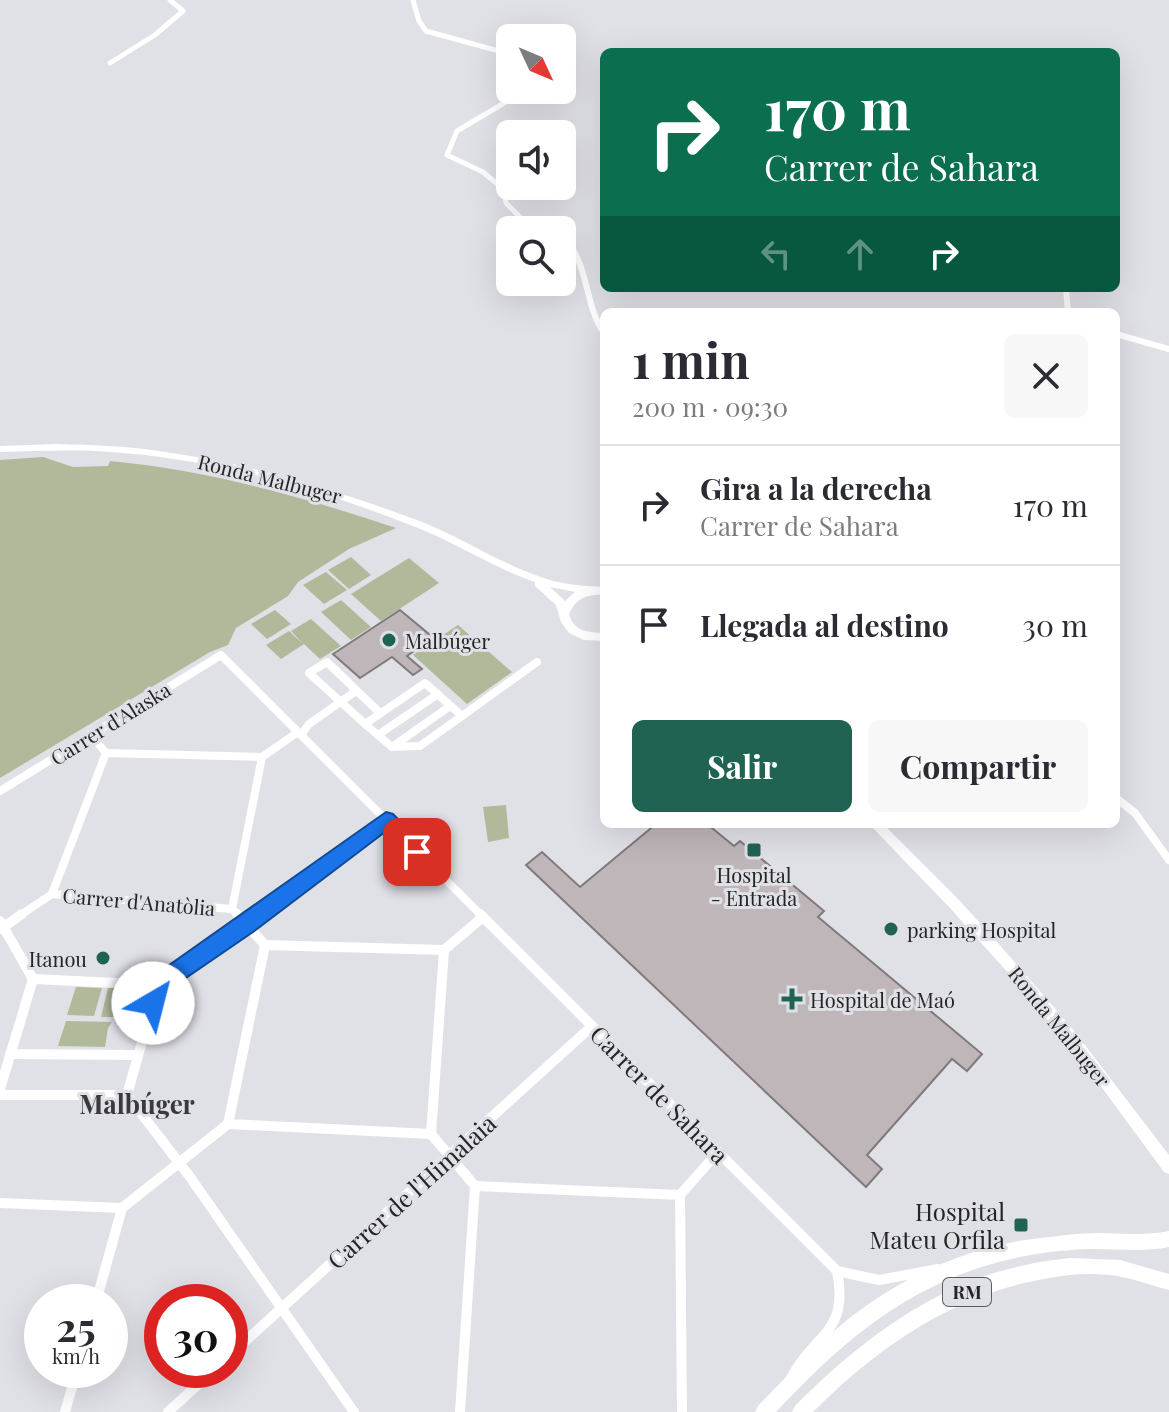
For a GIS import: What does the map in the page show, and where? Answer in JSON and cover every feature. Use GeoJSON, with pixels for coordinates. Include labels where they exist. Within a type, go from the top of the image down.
{"type":"FeatureCollection","features":[{"type":"Feature","properties":{"kind":"main road","name":"RM"},"geometry":{"type":"LineString","coordinates":[[764,1412],[839,1336],[875,1309],[948,1268],[1011,1249],[1063,1241],[1155,1242],[1169,1239]]}},
{"type":"Feature","properties":{"kind":"main road","name":"RM"},"geometry":{"type":"LineString","coordinates":[[801,1412],[846,1368],[894,1330],[963,1293],[994,1282],[1062,1269],[1116,1267],[1134,1269],[1169,1282]]}},
{"type":"Feature","properties":{"kind":"street"},"geometry":{"type":"LineString","coordinates":[[110,63],[155,35],[183,11],[170,0]]}},
{"type":"Feature","properties":{"kind":"street"},"geometry":{"type":"LineString","coordinates":[[413,0],[419,21],[426,31],[496,50]]}},
{"type":"Feature","properties":{"kind":"street"},"geometry":{"type":"LineString","coordinates":[[502,104],[457,131],[447,155],[483,172],[503,189],[506,203],[519,216]]}},
{"type":"Feature","properties":{"kind":"street"},"geometry":{"type":"LineString","coordinates":[[576,256],[595,321],[600,328]]}},
{"type":"Feature","properties":{"kind":"street"},"geometry":{"type":"LineString","coordinates":[[1120,335],[1169,349]]}},
{"type":"Feature","properties":{"kind":"street","name":"Ronda Malbuger"},"geometry":{"type":"LineString","coordinates":[[0,449],[69,446],[122,449],[169,453],[262,471],[342,495],[400,517],[525,573],[568,588],[598,591]]}},
{"type":"Feature","properties":{"kind":"street","name":"Ronda Malbuger"},"geometry":{"type":"LineString","coordinates":[[525,573],[552,593],[573,630],[584,636],[600,638]]}},
{"type":"Feature","properties":{"kind":"street"},"geometry":{"type":"LineString","coordinates":[[565,612],[570,600],[598,591]]}},
{"type":"Feature","properties":{"kind":"street","name":"Carrer de Sahara"},"geometry":{"type":"LineString","coordinates":[[221,655],[837,1271],[860,1281],[882,1282],[923,1270],[948,1268]]}},
{"type":"Feature","properties":{"kind":"street","name":"Carrer d'Alaska"},"geometry":{"type":"LineString","coordinates":[[0,791],[221,655]]}},
{"type":"Feature","properties":{"kind":"street"},"geometry":{"type":"LineString","coordinates":[[380,713],[327,662],[309,673],[392,747],[420,746],[537,662]]}},
{"type":"Feature","properties":{"kind":"street"},"geometry":{"type":"LineString","coordinates":[[365,724],[425,683],[462,716]]}},
{"type":"Feature","properties":{"kind":"street"},"geometry":{"type":"LineString","coordinates":[[91,735],[106,753],[262,757],[356,691]]}},
{"type":"Feature","properties":{"kind":"street"},"geometry":{"type":"LineString","coordinates":[[378,735],[438,694]]}},
{"type":"Feature","properties":{"kind":"street"},"geometry":{"type":"LineString","coordinates":[[392,747],[450,706]]}},
{"type":"Feature","properties":{"kind":"street","name":"Carrer d'Anatòlia"},"geometry":{"type":"LineString","coordinates":[[106,753],[52,894],[232,909],[265,945]]}},
{"type":"Feature","properties":{"kind":"street","name":"Carrer d'Anatòlia"},"geometry":{"type":"LineString","coordinates":[[232,909],[262,757]]}},
{"type":"Feature","properties":{"kind":"street"},"geometry":{"type":"LineString","coordinates":[[1120,801],[1135,813],[1169,860]]}},
{"type":"Feature","properties":{"kind":"street"},"geometry":{"type":"LineString","coordinates":[[33,979],[158,985],[246,925],[386,820]]}},
{"type":"Feature","properties":{"kind":"street","name":"Ronda Malbuger"},"geometry":{"type":"LineString","coordinates":[[879,828],[971,921],[1024,981],[1098,1072],[1169,1167]]}},
{"type":"Feature","properties":{"kind":"street"},"geometry":{"type":"LineString","coordinates":[[0,1089],[33,979],[1,926],[52,894]]}},
{"type":"Feature","properties":{"kind":"street"},"geometry":{"type":"LineString","coordinates":[[101,1284],[122,1208],[228,1124],[265,945],[444,950],[483,917]]}},
{"type":"Feature","properties":{"kind":"street"},"geometry":{"type":"LineString","coordinates":[[444,950],[431,1134],[475,1186],[460,1412]]}},
{"type":"Feature","properties":{"kind":"street"},"geometry":{"type":"LineString","coordinates":[[127,1095],[158,985]]}},
{"type":"Feature","properties":{"kind":"street","name":"Carrer de l'Himalaia"},"geometry":{"type":"LineString","coordinates":[[248,1339],[592,1026]]}},
{"type":"Feature","properties":{"kind":"street"},"geometry":{"type":"LineString","coordinates":[[10,1054],[138,1055]]}},
{"type":"Feature","properties":{"kind":"street"},"geometry":{"type":"LineString","coordinates":[[0,1095],[127,1095]]}},
{"type":"Feature","properties":{"kind":"street"},"geometry":{"type":"LineString","coordinates":[[127,1095],[179,1162],[354,1412]]}},
{"type":"Feature","properties":{"kind":"street"},"geometry":{"type":"LineString","coordinates":[[228,1124],[431,1134]]}},
{"type":"Feature","properties":{"kind":"street"},"geometry":{"type":"LineString","coordinates":[[682,1412],[680,1195],[718,1152]]}},
{"type":"Feature","properties":{"kind":"street"},"geometry":{"type":"LineString","coordinates":[[475,1186],[680,1195]]}},
{"type":"Feature","properties":{"kind":"street"},"geometry":{"type":"LineString","coordinates":[[0,1203],[122,1208]]}},
{"type":"Feature","properties":{"kind":"street"},"geometry":{"type":"LineString","coordinates":[[786,1387],[796,1366],[840,1311],[837,1271]]}},
{"type":"Feature","properties":{"kind":"street"},"geometry":{"type":"LineString","coordinates":[[65,1412],[72,1388]]}},
{"type":"Feature","properties":{"kind":"street"},"geometry":{"type":"LineString","coordinates":[[168,1412],[194,1388]]}},
{"type":"Feature","properties":{"kind":"green space"},"geometry":{"type":"Polygon","coordinates":[[[43,457],[73,467],[108,466],[110,461],[219,478],[396,528],[349,549],[298,582],[288,596],[236,628],[228,645],[210,652],[0,778],[0,460],[43,457]]]}},
{"type":"Feature","properties":{"kind":"green space"},"geometry":{"type":"Polygon","coordinates":[[[351,557],[371,575],[349,589],[328,570],[351,557]]]}},
{"type":"Feature","properties":{"kind":"green space"},"geometry":{"type":"Polygon","coordinates":[[[409,558],[439,583],[381,621],[351,594],[409,558]]]}},
{"type":"Feature","properties":{"kind":"green space"},"geometry":{"type":"Polygon","coordinates":[[[326,572],[347,590],[324,604],[303,585],[326,572]]]}},
{"type":"Feature","properties":{"kind":"green space"},"geometry":{"type":"Polygon","coordinates":[[[341,600],[371,627],[351,640],[321,612],[341,600]]]}},
{"type":"Feature","properties":{"kind":"green space"},"geometry":{"type":"Polygon","coordinates":[[[275,610],[291,624],[267,639],[251,624],[275,610]]]}},
{"type":"Feature","properties":{"kind":"green space"},"geometry":{"type":"Polygon","coordinates":[[[311,619],[341,646],[320,659],[304,644],[281,659],[266,645],[289,631],[303,644],[291,631],[311,619]]]}},
{"type":"Feature","properties":{"kind":"green space"},"geometry":{"type":"Polygon","coordinates":[[[458,625],[512,672],[467,704],[413,655],[458,625]]]}},
{"type":"Feature","properties":{"kind":"green space"},"geometry":{"type":"Polygon","coordinates":[[[506,805],[509,838],[488,842],[483,807],[506,805]]]}},
{"type":"Feature","properties":{"kind":"green space"},"geometry":{"type":"Polygon","coordinates":[[[76,987],[102,988],[94,1016],[67,1015],[76,987]]]}},
{"type":"Feature","properties":{"kind":"green space"},"geometry":{"type":"Polygon","coordinates":[[[108,988],[131,988],[124,1017],[101,1017],[108,988]]]}},
{"type":"Feature","properties":{"kind":"green space"},"geometry":{"type":"Polygon","coordinates":[[[66,1021],[112,1022],[105,1047],[58,1046],[66,1021]]]}},
{"type":"Feature","properties":{"kind":"building","name":"Malbúger"},"geometry":{"type":"Polygon","coordinates":[[[400,610],[430,635],[413,646],[417,649],[407,656],[422,669],[413,675],[392,657],[360,678],[333,654],[400,610]]]}},
{"type":"Feature","properties":{"kind":"building","name":"Hospital de Maó"},"geometry":{"type":"Polygon","coordinates":[[[651,828],[712,828],[734,846],[740,841],[824,911],[818,917],[982,1054],[967,1071],[952,1059],[867,1155],[882,1169],[866,1187],[526,865],[542,852],[580,887],[651,828]]]}},
{"type":"Feature","properties":{"kind":"place","name":"Malbúger"},"geometry":{"type":"Point","coordinates":[389,640]}},
{"type":"Feature","properties":{"kind":"place","name":"Hospital - Entrada"},"geometry":{"type":"Point","coordinates":[754,850]}},
{"type":"Feature","properties":{"kind":"place","name":"parking Hospital"},"geometry":{"type":"Point","coordinates":[891,929]}},
{"type":"Feature","properties":{"kind":"place","name":"Itanou"},"geometry":{"type":"Point","coordinates":[103,958]}},
{"type":"Feature","properties":{"kind":"place","name":"Hospital de Maó"},"geometry":{"type":"Point","coordinates":[792,999]}},
{"type":"Feature","properties":{"kind":"place","name":"Hospital Mateu Orfila"},"geometry":{"type":"Point","coordinates":[1021,1225]}},
{"type":"Feature","properties":{"kind":"district","name":"Malbúger"},"geometry":{"type":"Point","coordinates":[137,1103]}},
{"type":"Feature","properties":{"kind":"route"},"geometry":{"type":"LineString","coordinates":[[153,1003],[158,985],[246,925],[386,820],[417,852]]}}]}
